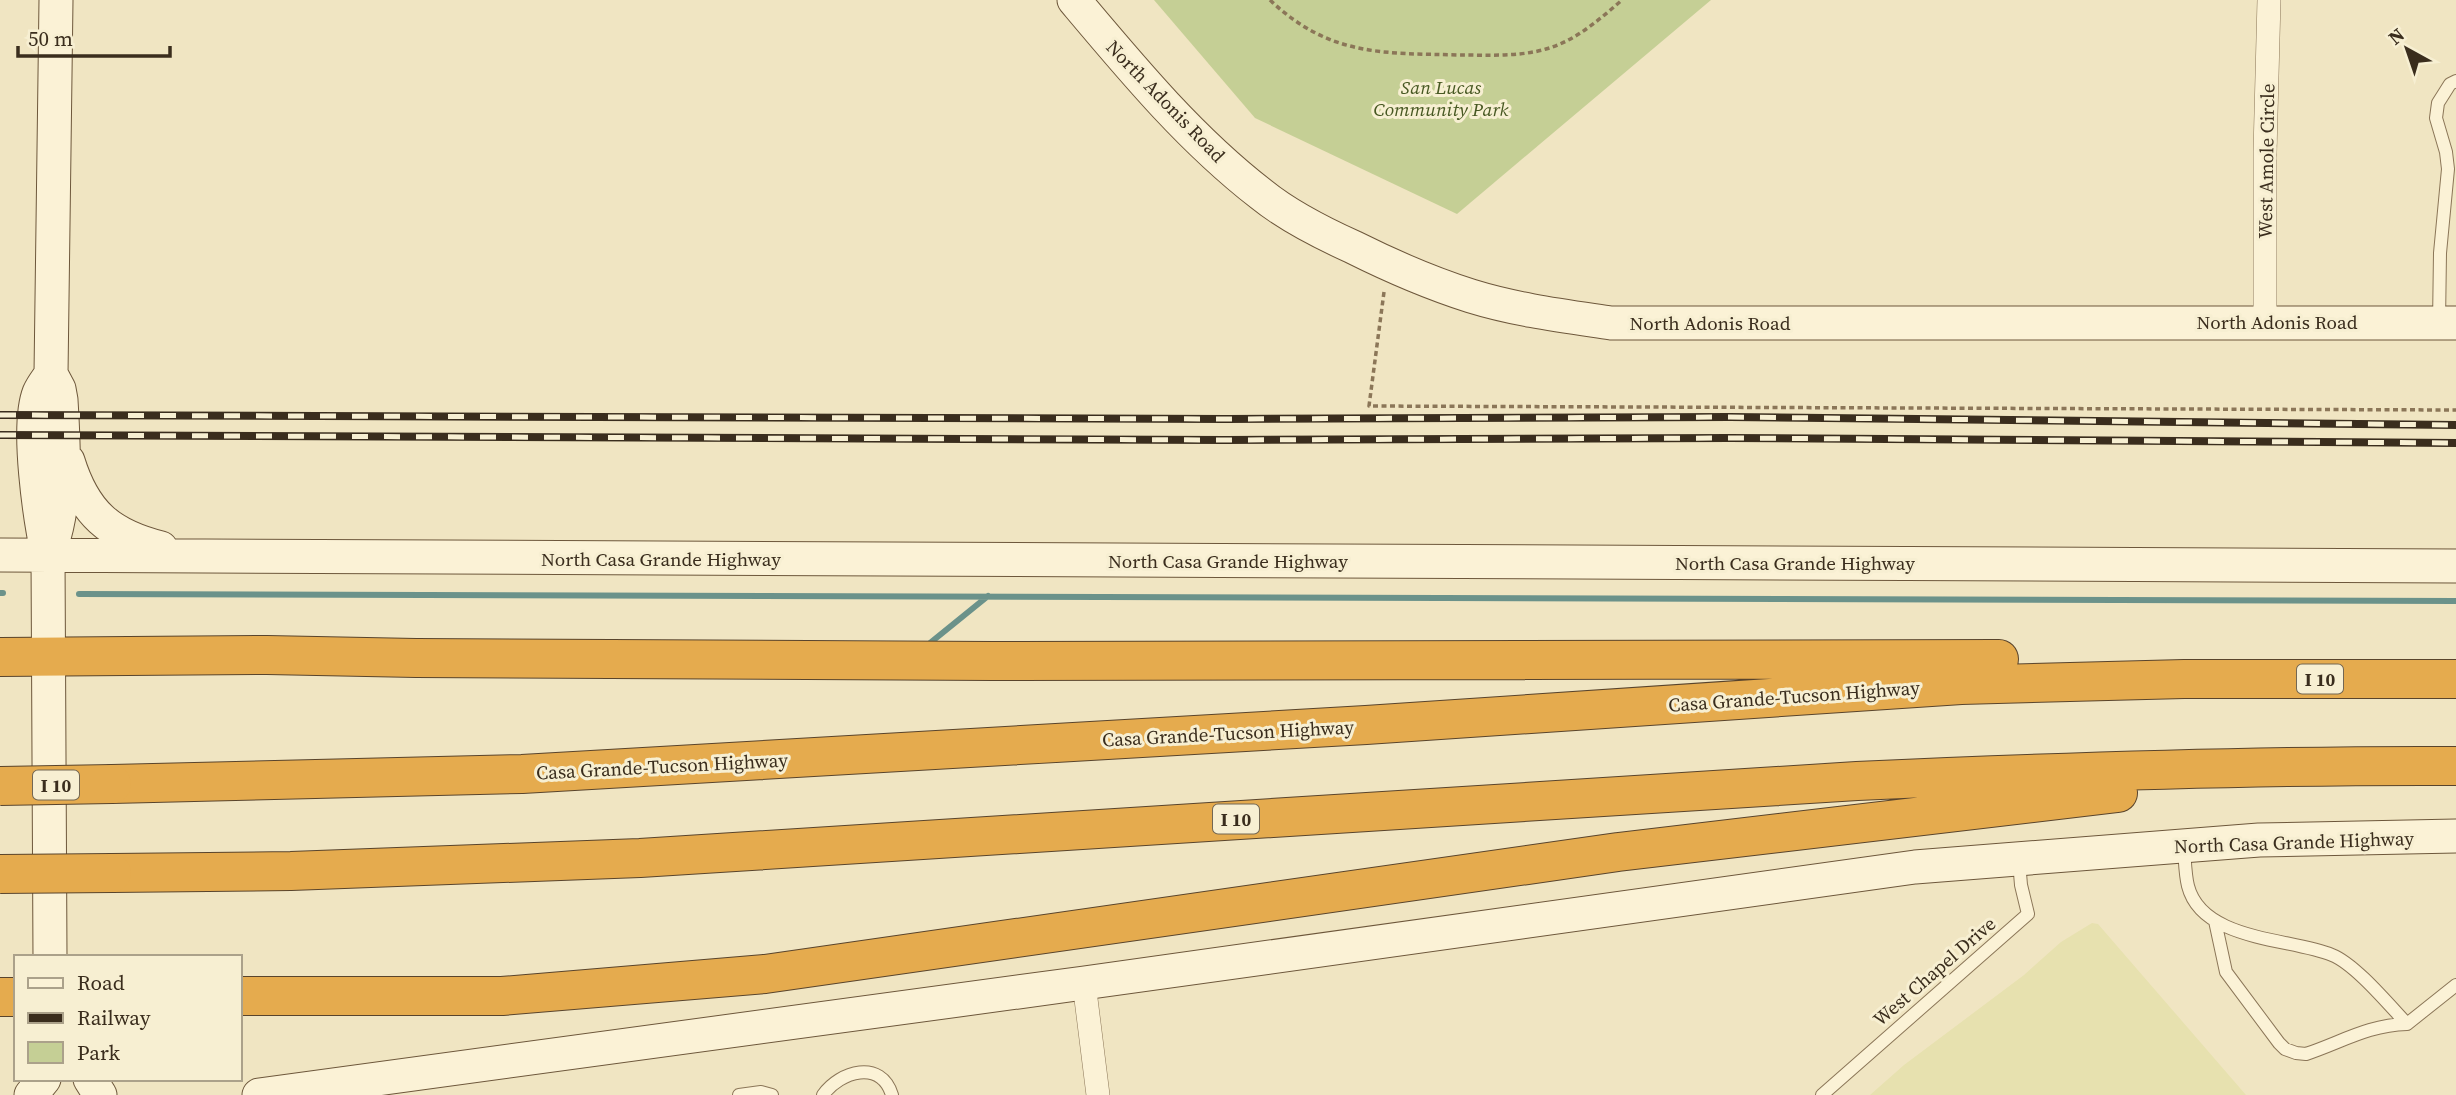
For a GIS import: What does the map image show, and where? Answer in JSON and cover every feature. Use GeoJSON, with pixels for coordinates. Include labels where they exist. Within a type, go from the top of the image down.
{"type":"FeatureCollection","features":[{"type":"Feature","properties":{"kind":"highway"},"geometry":{"type":"LineString","coordinates":[[0,657],[267,655],[416,659],[978,661],[2097,659],[2184,679]]}},
{"type":"Feature","properties":{"kind":"highway","name":"Casa Grande-Tucson Highway"},"geometry":{"type":"LineString","coordinates":[[0,786],[522,774],[1366,725],[1961,685],[2184,679],[2456,680]]}},
{"type":"Feature","properties":{"kind":"highway"},"geometry":{"type":"LineString","coordinates":[[242,996],[502,996],[765,974],[1618,852],[2360,765]]}},
{"type":"Feature","properties":{"kind":"highway","name":"I 10"},"geometry":{"type":"LineString","coordinates":[[0,874],[291,871],[640,858],[1857,781],[2040,773],[2360,765],[2456,766]]}},
{"type":"Feature","properties":{"kind":"street"},"geometry":{"type":"LineString","coordinates":[[48,580],[60,523],[62,435],[61,400],[51,374],[55,0]]}},
{"type":"Feature","properties":{"kind":"street","name":"North Adonis Road"},"geometry":{"type":"LineString","coordinates":[[1074,0],[1132,69],[1203,145],[1263,196],[1326,234],[1387,264],[1472,296],[1534,312],[1611,323],[2447,323]]}},
{"type":"Feature","properties":{"kind":"street","name":"West Amole Circle"},"geometry":{"type":"LineString","coordinates":[[2265,322],[2265,152],[2269,0]]}},
{"type":"Feature","properties":{"kind":"street"},"geometry":{"type":"LineString","coordinates":[[50,955],[48,580],[38,506],[35,435],[39,393],[51,374]]}},
{"type":"Feature","properties":{"kind":"street"},"geometry":{"type":"LineString","coordinates":[[62,435],[79,492],[92,511],[110,528],[165,549],[232,557]]}},
{"type":"Feature","properties":{"kind":"street","name":"North Casa Grande Highway"},"geometry":{"type":"LineString","coordinates":[[0,555],[48,580],[232,557],[2456,566]]}},
{"type":"Feature","properties":{"kind":"street","name":"North Casa Grande Highway"},"geometry":{"type":"LineString","coordinates":[[259,1095],[1915,867],[2259,841],[2456,836]]}},
{"type":"Feature","properties":{"kind":"street"},"geometry":{"type":"LineString","coordinates":[[1084,983],[1098,1095]]}},
{"type":"Feature","properties":{"kind":"street"},"geometry":{"type":"LineString","coordinates":[[432,1095],[471,1065]]}},
{"type":"Feature","properties":{"kind":"street"},"geometry":{"type":"LineString","coordinates":[[31,1095],[42,1081]]}},
{"type":"Feature","properties":{"kind":"lane"},"geometry":{"type":"LineString","coordinates":[[2447,323],[2440,253],[2451,152],[2436,118],[2438,103],[2450,84],[2456,81]]}},
{"type":"Feature","properties":{"kind":"lane"},"geometry":{"type":"LineString","coordinates":[[2184,846],[2188,887],[2195,902],[2215,921],[2253,936],[2333,955],[2352,968],[2407,1024]]}},
{"type":"Feature","properties":{"kind":"lane","name":"West Chapel Drive"},"geometry":{"type":"LineString","coordinates":[[1822,1095],[2028,914],[2021,885],[2019,858]]}},
{"type":"Feature","properties":{"kind":"lane"},"geometry":{"type":"LineString","coordinates":[[2215,921],[2226,972],[2260,1020],[2285,1049],[2296,1054],[2306,1054],[2366,1029],[2386,1024],[2407,1024],[2456,985]]}},
{"type":"Feature","properties":{"kind":"lane"},"geometry":{"type":"LineString","coordinates":[[823,1095],[842,1077],[868,1072],[880,1076],[892,1093]]}},
{"type":"Feature","properties":{"kind":"lane"},"geometry":{"type":"LineString","coordinates":[[739,1095],[761,1092],[772,1095]]}},
{"type":"Feature","properties":{"kind":"path"},"geometry":{"type":"LineString","coordinates":[[1270,0],[1305,27],[1348,46],[1378,53],[1478,55],[1527,53],[1557,46],[1597,22],[1622,0]]}},
{"type":"Feature","properties":{"kind":"path"},"geometry":{"type":"LineString","coordinates":[[1387,264],[1369,405],[2456,410]]}},
{"type":"Feature","properties":{"kind":"shaded area"},"geometry":{"type":"Polygon","coordinates":[[[2092,923],[2098,924],[2246,1095],[1870,1095],[1904,1065],[2024,975],[2061,942],[2092,923]]]}},
{"type":"Feature","properties":{"kind":"green space","name":"San Lucas Community Park"},"geometry":{"type":"Polygon","coordinates":[[[1154,0],[1711,0],[1457,214],[1255,118],[1154,0]]]}},
{"type":"Feature","properties":{"kind":"waterway"},"geometry":{"type":"LineString","coordinates":[[79,594],[2456,601]]}},
{"type":"Feature","properties":{"kind":"waterway"},"geometry":{"type":"LineString","coordinates":[[930,643],[988,596]]}},
{"type":"Feature","properties":{"kind":"railway"},"geometry":{"type":"LineString","coordinates":[[0,415],[1227,419],[1730,417],[2456,425]]}},
{"type":"Feature","properties":{"kind":"railway"},"geometry":{"type":"LineString","coordinates":[[0,435],[1226,440],[1729,438],[2456,443]]}}]}
